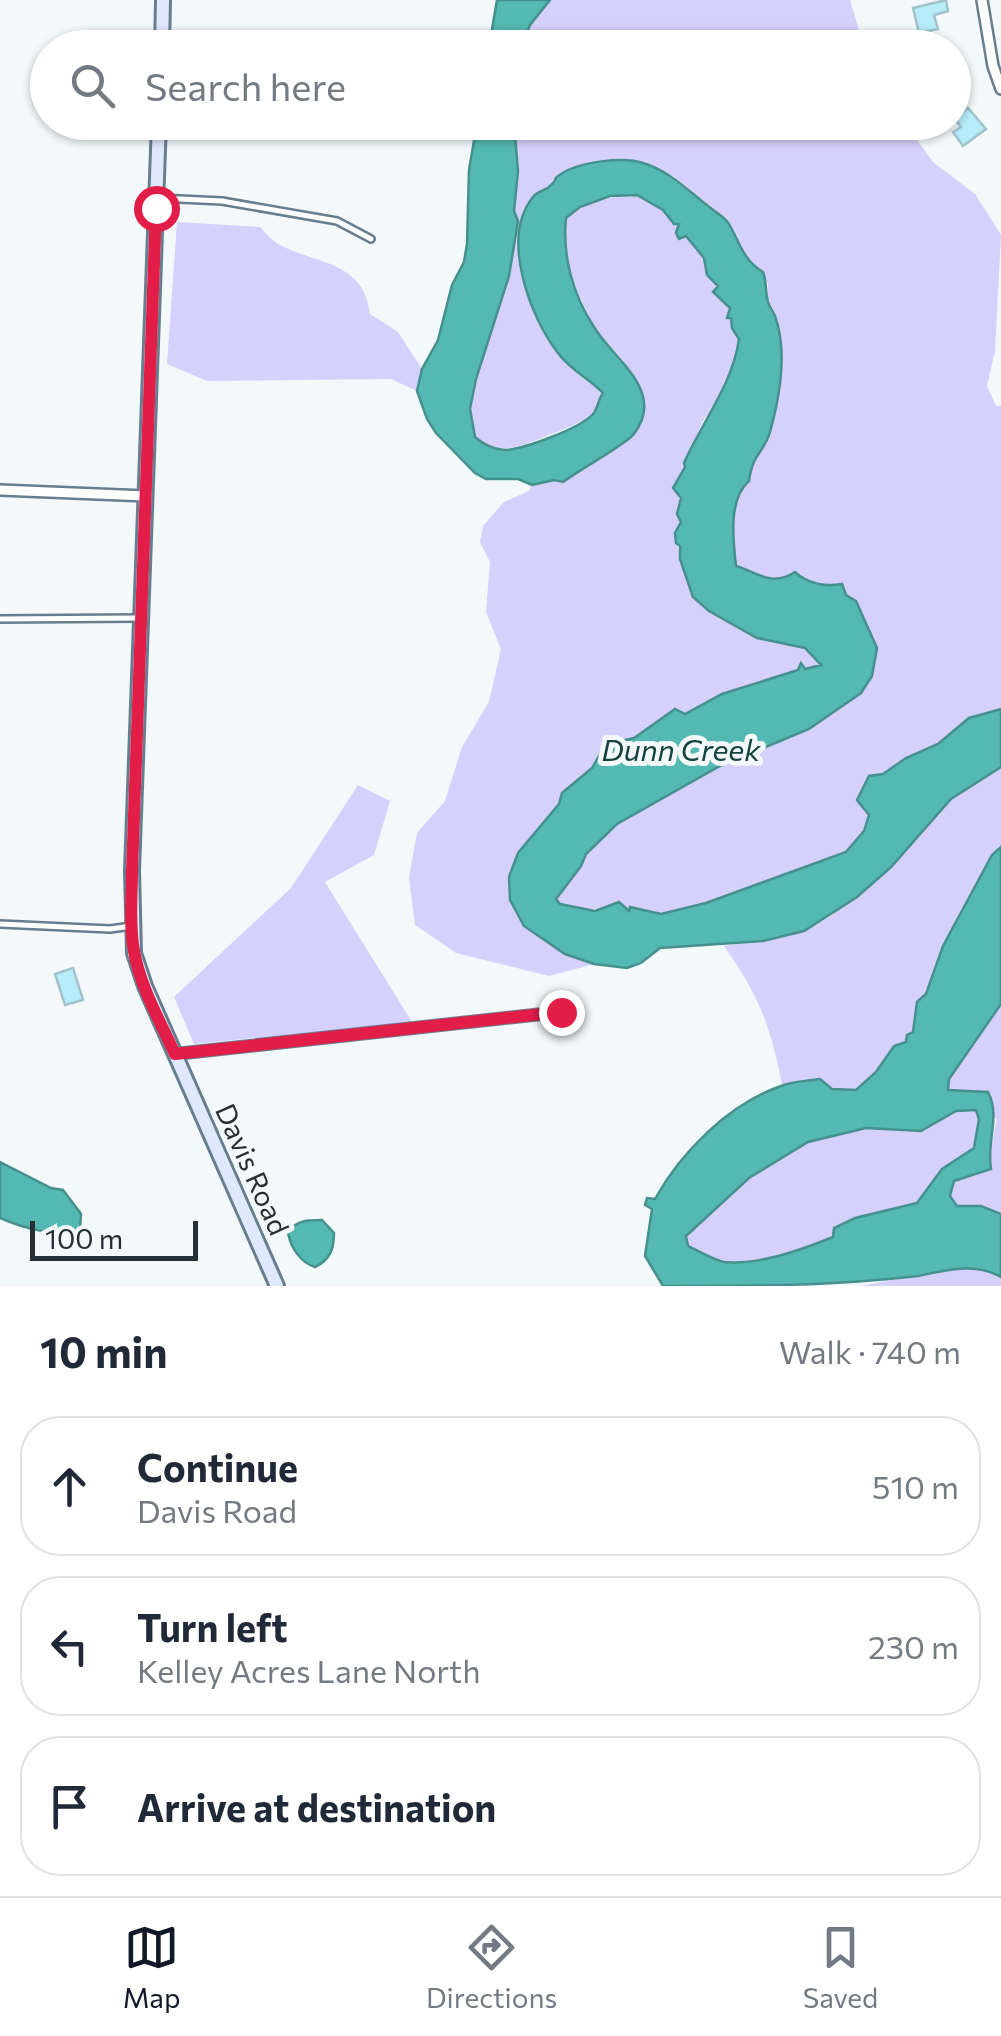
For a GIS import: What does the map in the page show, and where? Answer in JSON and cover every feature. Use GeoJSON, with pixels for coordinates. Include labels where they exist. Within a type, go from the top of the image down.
{"type":"FeatureCollection","features":[{"type":"Feature","properties":{"kind":"street"},"geometry":{"type":"LineString","coordinates":[[162,30],[163,0]]}},
{"type":"Feature","properties":{"kind":"street"},"geometry":{"type":"LineString","coordinates":[[982,0],[993,66],[1001,89]]}},
{"type":"Feature","properties":{"kind":"street","name":"Davis Road"},"geometry":{"type":"LineString","coordinates":[[158,140],[132,926],[139,970],[277,1286]]}},
{"type":"Feature","properties":{"kind":"street"},"geometry":{"type":"LineString","coordinates":[[0,490],[146,496]]}},
{"type":"Feature","properties":{"kind":"street"},"geometry":{"type":"LineString","coordinates":[[175,1054],[561,1012]]}},
{"type":"Feature","properties":{"kind":"lane"},"geometry":{"type":"LineString","coordinates":[[156,198],[222,201],[338,221],[371,239]]}},
{"type":"Feature","properties":{"kind":"lane"},"geometry":{"type":"LineString","coordinates":[[0,619],[142,618]]}},
{"type":"Feature","properties":{"kind":"lane"},"geometry":{"type":"LineString","coordinates":[[0,924],[110,929],[132,926]]}},
{"type":"Feature","properties":{"kind":"shaded area"},"geometry":{"type":"Polygon","coordinates":[[[550,0],[850,0],[859,30],[528,30],[550,0]]]}},
{"type":"Feature","properties":{"kind":"shaded area"},"geometry":{"type":"Polygon","coordinates":[[[515,140],[917,140],[933,162],[975,194],[1001,235],[995,351],[987,386],[996,406],[1001,406],[1001,709],[969,718],[938,744],[906,758],[883,774],[867,809],[863,831],[848,850],[788,875],[674,911],[657,914],[630,907],[630,911],[619,902],[578,909],[556,899],[586,854],[617,824],[720,766],[809,729],[861,693],[872,677],[877,648],[828,586],[801,578],[763,579],[736,566],[734,509],[749,480],[752,460],[769,438],[776,318],[767,301],[768,284],[738,245],[728,220],[672,175],[558,176],[550,187],[535,194],[518,246],[528,298],[556,349],[579,375],[603,393],[597,411],[591,416],[526,444],[501,448],[475,437],[470,409],[509,276],[518,221],[514,211],[518,171],[515,140]]]}},
{"type":"Feature","properties":{"kind":"shaded area"},"geometry":{"type":"Polygon","coordinates":[[[637,195],[663,210],[674,224],[679,223],[679,238],[686,236],[704,258],[707,275],[718,286],[714,291],[730,308],[732,328],[739,339],[731,374],[684,463],[677,514],[681,522],[675,533],[693,597],[757,638],[805,648],[821,665],[804,669],[802,664],[798,670],[722,694],[685,714],[675,709],[634,738],[606,744],[592,768],[562,792],[559,804],[518,853],[565,954],[594,964],[549,976],[456,953],[415,925],[409,878],[417,833],[445,801],[462,747],[489,702],[501,649],[486,612],[490,562],[480,542],[483,526],[504,502],[529,491],[532,485],[563,482],[590,462],[640,391],[623,360],[594,327],[565,260],[566,218],[600,201],[637,195]]]}},
{"type":"Feature","properties":{"kind":"shaded area"},"geometry":{"type":"Polygon","coordinates":[[[177,222],[260,227],[278,244],[348,273],[366,296],[370,314],[398,332],[422,369],[417,391],[391,379],[207,381],[167,364],[177,222]]]}},
{"type":"Feature","properties":{"kind":"shaded area"},"geometry":{"type":"Polygon","coordinates":[[[1001,767],[1001,847],[992,855],[943,946],[926,994],[917,1002],[913,1032],[906,1042],[893,1046],[876,1072],[856,1090],[832,1089],[819,1079],[782,1085],[762,1011],[724,946],[804,931],[828,918],[891,867],[951,799],[1001,767]]]}},
{"type":"Feature","properties":{"kind":"shaded area"},"geometry":{"type":"Polygon","coordinates":[[[358,785],[390,801],[374,855],[325,882],[412,1022],[194,1044],[174,997],[291,888],[358,785]]]}},
{"type":"Feature","properties":{"kind":"shaded area"},"geometry":{"type":"Polygon","coordinates":[[[1001,1004],[1001,1214],[981,1206],[957,1207],[950,1196],[954,1181],[975,1176],[989,1156],[997,1119],[960,1091],[948,1091],[949,1079],[1001,1004]]]}},
{"type":"Feature","properties":{"kind":"shaded area"},"geometry":{"type":"Polygon","coordinates":[[[976,1110],[979,1119],[974,1148],[942,1169],[917,1203],[834,1228],[834,1236],[767,1259],[725,1262],[688,1246],[685,1236],[749,1178],[808,1142],[866,1128],[921,1131],[956,1111],[976,1110]]]}},
{"type":"Feature","properties":{"kind":"shaded area"},"geometry":{"type":"Polygon","coordinates":[[[960,1267],[982,1269],[1001,1277],[1001,1286],[861,1286],[960,1267]]]}},
{"type":"Feature","properties":{"kind":"water"},"geometry":{"type":"Polygon","coordinates":[[[497,0],[550,0],[528,30],[492,30],[497,0]]]}},
{"type":"Feature","properties":{"kind":"water","name":"Dunn Creek"},"geometry":{"type":"Polygon","coordinates":[[[474,140],[515,140],[518,171],[514,211],[518,221],[509,276],[470,409],[475,437],[504,450],[537,442],[586,420],[595,412],[603,393],[558,353],[529,299],[519,255],[519,234],[523,214],[533,197],[561,174],[590,163],[634,161],[663,172],[727,222],[746,257],[763,272],[768,302],[779,330],[781,374],[774,418],[735,509],[736,566],[764,577],[778,579],[795,572],[817,584],[842,584],[846,595],[856,601],[877,648],[872,676],[861,693],[809,729],[720,766],[617,824],[586,854],[556,899],[560,904],[595,911],[619,902],[629,911],[630,907],[661,914],[706,903],[846,852],[864,831],[869,815],[857,800],[869,776],[883,774],[906,758],[938,744],[969,718],[1001,709],[1001,767],[951,799],[891,867],[857,897],[804,931],[763,941],[660,948],[627,968],[594,964],[565,954],[524,926],[510,900],[509,877],[518,853],[559,804],[562,793],[592,768],[606,744],[634,738],[675,709],[685,714],[722,694],[798,670],[801,663],[805,669],[821,665],[805,648],[757,638],[709,611],[693,597],[676,543],[681,498],[673,488],[724,386],[739,339],[731,318],[727,318],[730,308],[713,292],[718,286],[707,275],[704,258],[686,236],[679,239],[679,224],[674,224],[663,210],[637,195],[610,196],[580,207],[566,218],[568,261],[580,302],[641,390],[642,419],[629,439],[563,482],[532,485],[518,479],[486,479],[475,473],[436,433],[417,391],[422,369],[438,340],[452,285],[464,262],[474,140]]]}},
{"type":"Feature","properties":{"kind":"water"},"geometry":{"type":"Polygon","coordinates":[[[1001,847],[1001,1004],[949,1079],[948,1090],[988,1092],[993,1111],[991,1169],[954,1181],[950,1196],[957,1206],[981,1206],[1001,1214],[1001,1277],[961,1269],[855,1282],[663,1286],[645,1256],[652,1209],[645,1205],[647,1198],[655,1199],[678,1164],[708,1132],[762,1094],[790,1083],[820,1079],[832,1089],[856,1090],[876,1072],[894,1046],[906,1042],[907,1035],[913,1032],[917,1002],[926,994],[943,946],[992,855],[1001,847]],[[976,1110],[956,1111],[921,1131],[866,1128],[808,1142],[749,1178],[686,1236],[688,1246],[724,1262],[766,1259],[833,1237],[834,1228],[855,1218],[917,1203],[942,1169],[974,1148],[979,1119],[976,1110]]]}},
{"type":"Feature","properties":{"kind":"water"},"geometry":{"type":"Polygon","coordinates":[[[0,1162],[51,1188],[63,1190],[81,1214],[80,1229],[40,1231],[0,1218],[0,1162]]]}},
{"type":"Feature","properties":{"kind":"water"},"geometry":{"type":"Polygon","coordinates":[[[322,1220],[334,1233],[333,1244],[328,1257],[315,1267],[297,1254],[288,1232],[299,1223],[322,1220]]]}},
{"type":"Feature","properties":{"kind":"building"},"geometry":{"type":"Polygon","coordinates":[[[946,0],[948,11],[934,15],[938,29],[918,30],[913,8],[946,0]]]}},
{"type":"Feature","properties":{"kind":"building"},"geometry":{"type":"Polygon","coordinates":[[[971,112],[986,129],[963,146],[959,140],[971,140],[971,112]]]}},
{"type":"Feature","properties":{"kind":"building"},"geometry":{"type":"Polygon","coordinates":[[[73,968],[83,1000],[65,1005],[55,974],[73,968]]]}},
{"type":"Feature","properties":{"kind":"route"},"geometry":{"type":"LineString","coordinates":[[156,208],[132,934],[145,986],[175,1054],[561,1012]]}}]}
